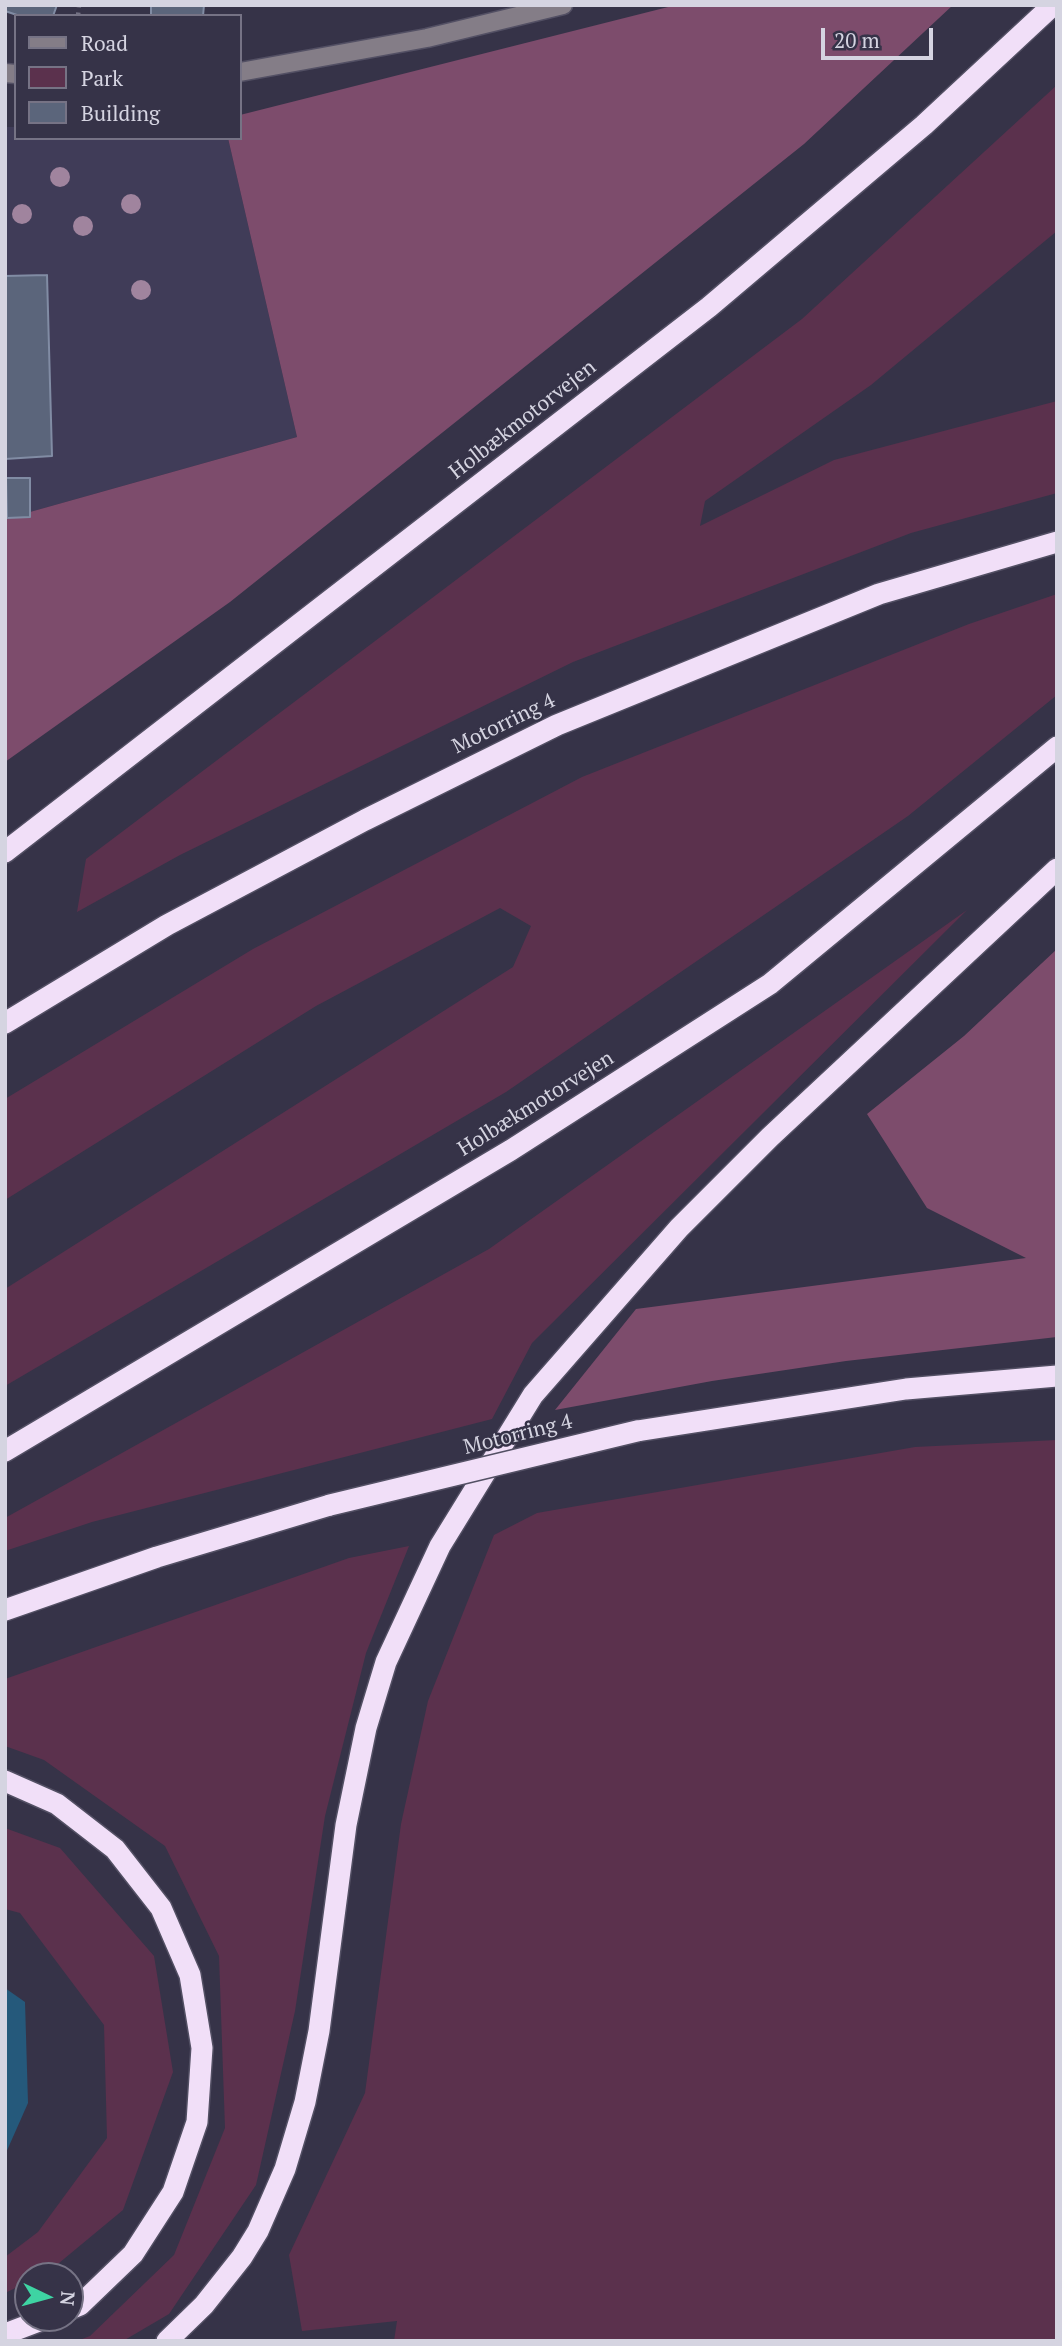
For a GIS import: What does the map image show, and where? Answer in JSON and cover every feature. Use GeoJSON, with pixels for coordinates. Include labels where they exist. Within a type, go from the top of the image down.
{"type":"FeatureCollection","features":[{"type":"Feature","properties":{"kind":"highway","name":"Holbækmotorvejen"},"geometry":{"type":"LineString","coordinates":[[5,852],[709,307],[924,125],[1053,5]]}},
{"type":"Feature","properties":{"kind":"highway","name":"Motorring 4"},"geometry":{"type":"LineString","coordinates":[[5,1023],[167,925],[365,820],[556,725],[879,594],[1057,542]]}},
{"type":"Feature","properties":{"kind":"highway","name":"Holbækmotorvejen"},"geometry":{"type":"LineString","coordinates":[[5,1451],[511,1150],[770,984],[1057,747]]}},
{"type":"Feature","properties":{"kind":"highway"},"geometry":{"type":"LineString","coordinates":[[5,838],[103,775]]}},
{"type":"Feature","properties":{"kind":"highway"},"geometry":{"type":"LineString","coordinates":[[167,2341],[204,2305],[242,2257],[258,2231],[285,2169],[305,2102],[319,2031],[346,1825],[366,1728],[390,1652],[440,1546],[533,1395],[679,1228],[770,1137],[1057,869]]}},
{"type":"Feature","properties":{"kind":"highway","name":"Motorring 4"},"geometry":{"type":"LineString","coordinates":[[5,1610],[157,1557],[330,1505],[637,1431],[906,1389],[1057,1376]]}},
{"type":"Feature","properties":{"kind":"highway"},"geometry":{"type":"LineString","coordinates":[[5,1781],[57,1804],[115,1849],[160,1908],[190,1975],[202,2048],[197,2122],[173,2192],[133,2254],[84,2301]]}},
{"type":"Feature","properties":{"kind":"street"},"geometry":{"type":"LineString","coordinates":[[242,72],[427,38],[563,5]]}},
{"type":"Feature","properties":{"kind":"shaded area"},"geometry":{"type":"Polygon","coordinates":[[[676,5],[953,5],[804,144],[230,602],[5,762],[5,519],[297,437],[228,140],[242,140],[242,114],[676,5]]]}},
{"type":"Feature","properties":{"kind":"shaded area"},"geometry":{"type":"Polygon","coordinates":[[[5,127],[14,127],[14,140],[228,140],[297,437],[5,519],[5,127]]]}},
{"type":"Feature","properties":{"kind":"shaded area"},"geometry":{"type":"Polygon","coordinates":[[[1057,949],[1057,1337],[846,1361],[712,1381],[555,1410],[636,1309],[1026,1258],[927,1208],[867,1114],[964,1036],[1057,949]]]}},
{"type":"Feature","properties":{"kind":"green space"},"geometry":{"type":"Polygon","coordinates":[[[1057,85],[1057,231],[871,385],[705,501],[700,526],[834,460],[1057,401],[1057,493],[911,533],[573,662],[180,855],[77,912],[86,859],[802,319],[1057,85]]]}},
{"type":"Feature","properties":{"kind":"green space"},"geometry":{"type":"Polygon","coordinates":[[[1057,594],[1057,695],[908,816],[506,1092],[5,1386],[5,1289],[513,967],[531,926],[500,908],[316,1006],[5,1200],[5,1099],[253,949],[582,777],[969,624],[1057,594]]]}},
{"type":"Feature","properties":{"kind":"green space"},"geometry":{"type":"Polygon","coordinates":[[[967,910],[532,1343],[492,1419],[92,1522],[5,1551],[5,1518],[489,1249],[967,910]]]}},
{"type":"Feature","properties":{"kind":"green space"},"geometry":{"type":"Polygon","coordinates":[[[1057,1440],[1057,2341],[394,2341],[397,2321],[302,2331],[289,2255],[365,2093],[401,1824],[428,1701],[494,1535],[537,1513],[915,1447],[1057,1440]]]}},
{"type":"Feature","properties":{"kind":"green space"},"geometry":{"type":"Polygon","coordinates":[[[409,1546],[366,1653],[325,1816],[295,2011],[256,2185],[169,2314],[123,2341],[77,2341],[90,2336],[174,2255],[225,2128],[219,1956],[165,1846],[44,1760],[5,1746],[5,1679],[349,1558],[409,1546]]]}},
{"type":"Feature","properties":{"kind":"green space"},"geometry":{"type":"Polygon","coordinates":[[[5,1828],[60,1848],[154,1956],[173,2072],[123,2210],[60,2262],[14,2262],[14,2289],[5,2293],[5,2257],[38,2232],[107,2138],[104,2025],[20,1913],[5,1909],[5,1828]]]}},
{"type":"Feature","properties":{"kind":"water"},"geometry":{"type":"Polygon","coordinates":[[[5,1988],[25,2002],[28,2103],[5,2155],[5,1988]]]}},
{"type":"Feature","properties":{"kind":"building"},"geometry":{"type":"Polygon","coordinates":[[[5,5],[57,5],[54,14],[14,14],[5,11],[5,5]]]}},
{"type":"Feature","properties":{"kind":"building"},"geometry":{"type":"Polygon","coordinates":[[[151,5],[204,5],[203,14],[151,14],[151,5]]]}},
{"type":"Feature","properties":{"kind":"building"},"geometry":{"type":"Polygon","coordinates":[[[47,275],[52,456],[5,459],[5,276],[47,275]]]}},
{"type":"Feature","properties":{"kind":"building"},"geometry":{"type":"Polygon","coordinates":[[[6,478],[30,478],[30,517],[7,518],[6,478]]]}}]}
